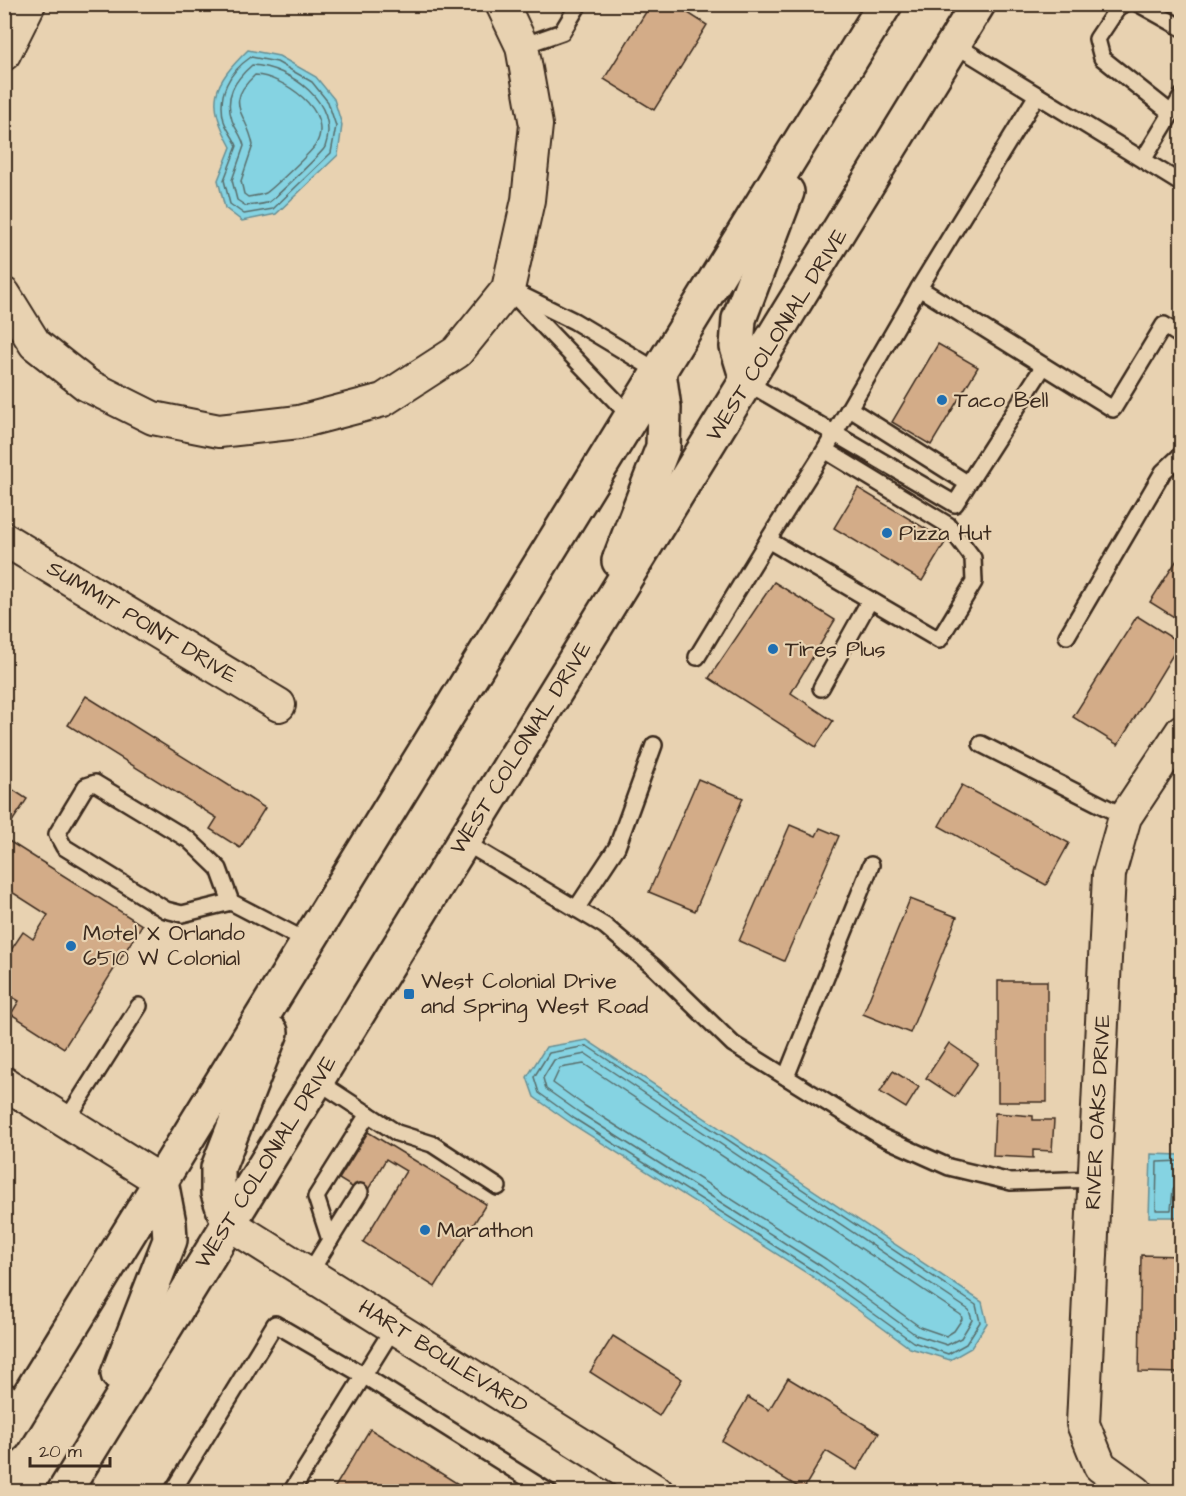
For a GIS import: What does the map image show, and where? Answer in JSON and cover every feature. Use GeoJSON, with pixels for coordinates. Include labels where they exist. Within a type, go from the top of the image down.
{"type":"FeatureCollection","features":[{"type":"Feature","properties":{"kind":"highway"},"geometry":{"type":"LineString","coordinates":[[4,1436],[15,1396],[161,1181],[885,4]]}},
{"type":"Feature","properties":{"kind":"highway","name":"WEST COLONIAL DRIVE"},"geometry":{"type":"LineString","coordinates":[[64,1491],[748,383],[978,4]]}},
{"type":"Feature","properties":{"kind":"highway"},"geometry":{"type":"LineString","coordinates":[[748,383],[737,347],[739,319],[814,120]]}},
{"type":"Feature","properties":{"kind":"highway"},"geometry":{"type":"LineString","coordinates":[[591,636],[663,447],[664,408],[659,372]]}},
{"type":"Feature","properties":{"kind":"highway"},"geometry":{"type":"LineString","coordinates":[[228,1223],[218,1193],[218,1168],[225,1144],[308,942]]}},
{"type":"Feature","properties":{"kind":"highway"},"geometry":{"type":"LineString","coordinates":[[82,1462],[170,1240],[161,1181]]}},
{"type":"Feature","properties":{"kind":"street"},"geometry":{"type":"LineString","coordinates":[[4,54],[29,4]]}},
{"type":"Feature","properties":{"kind":"street"},"geometry":{"type":"LineString","coordinates":[[4,294],[35,344],[87,385],[153,418],[219,431],[299,422],[383,400],[456,352],[508,289],[528,200],[536,125],[522,46],[502,4]]}},
{"type":"Feature","properties":{"kind":"street","name":"SUMMIT POINT DRIVE"},"geometry":{"type":"LineString","coordinates":[[4,539],[279,705]]}},
{"type":"Feature","properties":{"kind":"street","name":"RIVER OAKS DRIVE"},"geometry":{"type":"LineString","coordinates":[[1136,1491],[1100,1466],[1083,1424],[1109,874],[1125,817],[1182,731]]}},
{"type":"Feature","properties":{"kind":"street"},"geometry":{"type":"LineString","coordinates":[[8,1094],[66,1121],[161,1181]]}},
{"type":"Feature","properties":{"kind":"street","name":"HART BOULEVARD"},"geometry":{"type":"LineString","coordinates":[[228,1223],[657,1491]]}},
{"type":"Feature","properties":{"kind":"lane"},"geometry":{"type":"LineString","coordinates":[[522,46],[562,32],[579,4]]}},
{"type":"Feature","properties":{"kind":"lane"},"geometry":{"type":"LineString","coordinates":[[1124,4],[1119,6],[1097,39],[1102,58],[1171,113]]}},
{"type":"Feature","properties":{"kind":"lane"},"geometry":{"type":"LineString","coordinates":[[1139,4],[1182,28]]}},
{"type":"Feature","properties":{"kind":"lane"},"geometry":{"type":"LineString","coordinates":[[954,44],[1182,184]]}},
{"type":"Feature","properties":{"kind":"lane"},"geometry":{"type":"LineString","coordinates":[[697,657],[825,450],[919,288],[1037,94]]}},
{"type":"Feature","properties":{"kind":"lane"},"geometry":{"type":"LineString","coordinates":[[1143,160],[1182,96]]}},
{"type":"Feature","properties":{"kind":"lane"},"geometry":{"type":"LineString","coordinates":[[919,288],[1113,410],[1164,325],[1182,337]]}},
{"type":"Feature","properties":{"kind":"lane"},"geometry":{"type":"LineString","coordinates":[[508,289],[574,321],[659,372]]}},
{"type":"Feature","properties":{"kind":"lane"},"geometry":{"type":"LineString","coordinates":[[508,289],[630,417]]}},
{"type":"Feature","properties":{"kind":"lane"},"geometry":{"type":"LineString","coordinates":[[748,383],[955,504],[1043,367]]}},
{"type":"Feature","properties":{"kind":"lane"},"geometry":{"type":"LineString","coordinates":[[849,409],[967,483]]}},
{"type":"Feature","properties":{"kind":"lane"},"geometry":{"type":"LineString","coordinates":[[768,540],[939,640],[974,582],[973,558],[948,525],[825,450]]}},
{"type":"Feature","properties":{"kind":"lane"},"geometry":{"type":"LineString","coordinates":[[1067,636],[1162,472],[1182,454]]}},
{"type":"Feature","properties":{"kind":"lane"},"geometry":{"type":"LineString","coordinates":[[821,688],[870,600]]}},
{"type":"Feature","properties":{"kind":"lane"},"geometry":{"type":"LineString","coordinates":[[981,744],[1125,817]]}},
{"type":"Feature","properties":{"kind":"lane"},"geometry":{"type":"LineString","coordinates":[[576,909],[617,847],[654,745]]}},
{"type":"Feature","properties":{"kind":"lane"},"geometry":{"type":"LineString","coordinates":[[231,902],[219,869],[189,840],[95,783],[86,786],[57,834],[64,848],[166,910],[182,914],[231,902],[308,942]]}},
{"type":"Feature","properties":{"kind":"lane"},"geometry":{"type":"LineString","coordinates":[[464,842],[605,926],[655,968],[733,1044],[882,1137],[949,1167],[1011,1182],[1094,1179]]}},
{"type":"Feature","properties":{"kind":"lane"},"geometry":{"type":"LineString","coordinates":[[786,1077],[871,865]]}},
{"type":"Feature","properties":{"kind":"lane"},"geometry":{"type":"LineString","coordinates":[[66,1121],[139,1005]]}},
{"type":"Feature","properties":{"kind":"lane"},"geometry":{"type":"LineString","coordinates":[[316,1080],[369,1114],[393,1139],[432,1144],[498,1187]]}},
{"type":"Feature","properties":{"kind":"lane"},"geometry":{"type":"LineString","coordinates":[[330,1240],[316,1197],[369,1114]]}},
{"type":"Feature","properties":{"kind":"lane"},"geometry":{"type":"LineString","coordinates":[[309,1274],[360,1192]]}},
{"type":"Feature","properties":{"kind":"lane"},"geometry":{"type":"LineString","coordinates":[[172,1491],[275,1324],[363,1375],[549,1491]]}},
{"type":"Feature","properties":{"kind":"lane"},"geometry":{"type":"LineString","coordinates":[[291,1491],[394,1327]]}},
{"type":"Feature","properties":{"kind":"water"},"geometry":{"type":"Polygon","coordinates":[[[248,50],[279,56],[316,77],[334,99],[342,125],[338,155],[276,214],[242,221],[225,208],[218,180],[231,147],[218,117],[216,105],[220,84],[248,50]]]}},
{"type":"Feature","properties":{"kind":"water"},"geometry":{"type":"Polygon","coordinates":[[[587,1040],[982,1302],[987,1323],[971,1348],[950,1360],[910,1348],[813,1277],[572,1124],[534,1097],[527,1077],[546,1047],[587,1040]]]}},
{"type":"Feature","properties":{"kind":"water"},"geometry":{"type":"Polygon","coordinates":[[[1151,1154],[1180,1155],[1178,1217],[1149,1217],[1151,1154]]]}},
{"type":"Feature","properties":{"kind":"building"},"geometry":{"type":"Polygon","coordinates":[[[651,4],[674,4],[707,25],[654,110],[604,79],[651,4]]]}},
{"type":"Feature","properties":{"kind":"building"},"geometry":{"type":"Polygon","coordinates":[[[938,344],[978,367],[931,445],[892,422],[938,344]]]}},
{"type":"Feature","properties":{"kind":"building"},"geometry":{"type":"Polygon","coordinates":[[[858,488],[946,541],[922,581],[834,528],[858,488]]]}},
{"type":"Feature","properties":{"kind":"building"},"geometry":{"type":"Polygon","coordinates":[[[1182,552],[1182,622],[1150,602],[1182,552]]]}},
{"type":"Feature","properties":{"kind":"building","name":"Tires Plus"},"geometry":{"type":"Polygon","coordinates":[[[774,582],[835,620],[791,693],[833,721],[816,747],[709,678],[774,582]]]}},
{"type":"Feature","properties":{"kind":"building"},"geometry":{"type":"Polygon","coordinates":[[[1137,616],[1180,643],[1118,745],[1073,717],[1137,616]]]}},
{"type":"Feature","properties":{"kind":"building"},"geometry":{"type":"Polygon","coordinates":[[[86,696],[265,808],[240,848],[210,829],[217,818],[68,725],[86,696]]]}},
{"type":"Feature","properties":{"kind":"building"},"geometry":{"type":"Polygon","coordinates":[[[698,779],[743,798],[695,911],[649,892],[698,779]]]}},
{"type":"Feature","properties":{"kind":"building"},"geometry":{"type":"Polygon","coordinates":[[[4,784],[27,799],[4,834],[4,784]]]}},
{"type":"Feature","properties":{"kind":"building"},"geometry":{"type":"Polygon","coordinates":[[[962,785],[1069,843],[1046,885],[939,826],[962,785]]]}},
{"type":"Feature","properties":{"kind":"building"},"geometry":{"type":"Polygon","coordinates":[[[790,825],[816,836],[820,828],[839,836],[784,961],[739,941],[790,825]]]}},
{"type":"Feature","properties":{"kind":"building","name":"Motel X Orlando 6510 W Colonial"},"geometry":{"type":"Polygon","coordinates":[[[4,838],[142,925],[64,1048],[11,1014],[19,1001],[4,992],[4,954],[7,956],[23,932],[33,939],[48,915],[4,887],[4,838]]]}},
{"type":"Feature","properties":{"kind":"building"},"geometry":{"type":"Polygon","coordinates":[[[910,899],[957,917],[910,1033],[863,1014],[910,899]]]}},
{"type":"Feature","properties":{"kind":"building"},"geometry":{"type":"Polygon","coordinates":[[[998,981],[1047,981],[1047,1102],[998,1102],[998,981]]]}},
{"type":"Feature","properties":{"kind":"building"},"geometry":{"type":"Polygon","coordinates":[[[949,1043],[978,1063],[955,1097],[926,1078],[949,1043]]]}},
{"type":"Feature","properties":{"kind":"building"},"geometry":{"type":"Polygon","coordinates":[[[893,1071],[919,1087],[906,1108],[880,1092],[893,1071]]]}},
{"type":"Feature","properties":{"kind":"building"},"geometry":{"type":"Polygon","coordinates":[[[995,1113],[1033,1116],[1033,1120],[1054,1120],[1052,1151],[1033,1150],[1033,1158],[993,1156],[995,1113]]]}},
{"type":"Feature","properties":{"kind":"building"},"geometry":{"type":"Polygon","coordinates":[[[368,1132],[486,1204],[435,1287],[363,1242],[406,1171],[386,1159],[365,1195],[339,1179],[368,1132]]]}},
{"type":"Feature","properties":{"kind":"building"},"geometry":{"type":"Polygon","coordinates":[[[1141,1255],[1182,1256],[1182,1373],[1139,1372],[1141,1255]]]}},
{"type":"Feature","properties":{"kind":"building"},"geometry":{"type":"Polygon","coordinates":[[[613,1336],[682,1379],[659,1416],[590,1372],[613,1336]]]}},
{"type":"Feature","properties":{"kind":"building"},"geometry":{"type":"Polygon","coordinates":[[[788,1378],[879,1433],[857,1470],[826,1451],[803,1490],[722,1441],[748,1397],[769,1410],[788,1378]]]}},
{"type":"Feature","properties":{"kind":"building"},"geometry":{"type":"Polygon","coordinates":[[[370,1429],[471,1492],[332,1492],[370,1429]]]}},
{"type":"Feature","properties":{"kind":"place","name":"Taco Bell"},"geometry":{"type":"Point","coordinates":[942,400]}},
{"type":"Feature","properties":{"kind":"place","name":"Pizza Hut"},"geometry":{"type":"Point","coordinates":[887,533]}},
{"type":"Feature","properties":{"kind":"place","name":"Tires Plus"},"geometry":{"type":"Point","coordinates":[773,649]}},
{"type":"Feature","properties":{"kind":"place","name":"Motel X Orlando 6510 W Colonial"},"geometry":{"type":"Point","coordinates":[71,946]}},
{"type":"Feature","properties":{"kind":"place","name":"West Colonial Drive and Spring West Road"},"geometry":{"type":"Point","coordinates":[409,994]}},
{"type":"Feature","properties":{"kind":"place","name":"Marathon"},"geometry":{"type":"Point","coordinates":[425,1230]}}]}
